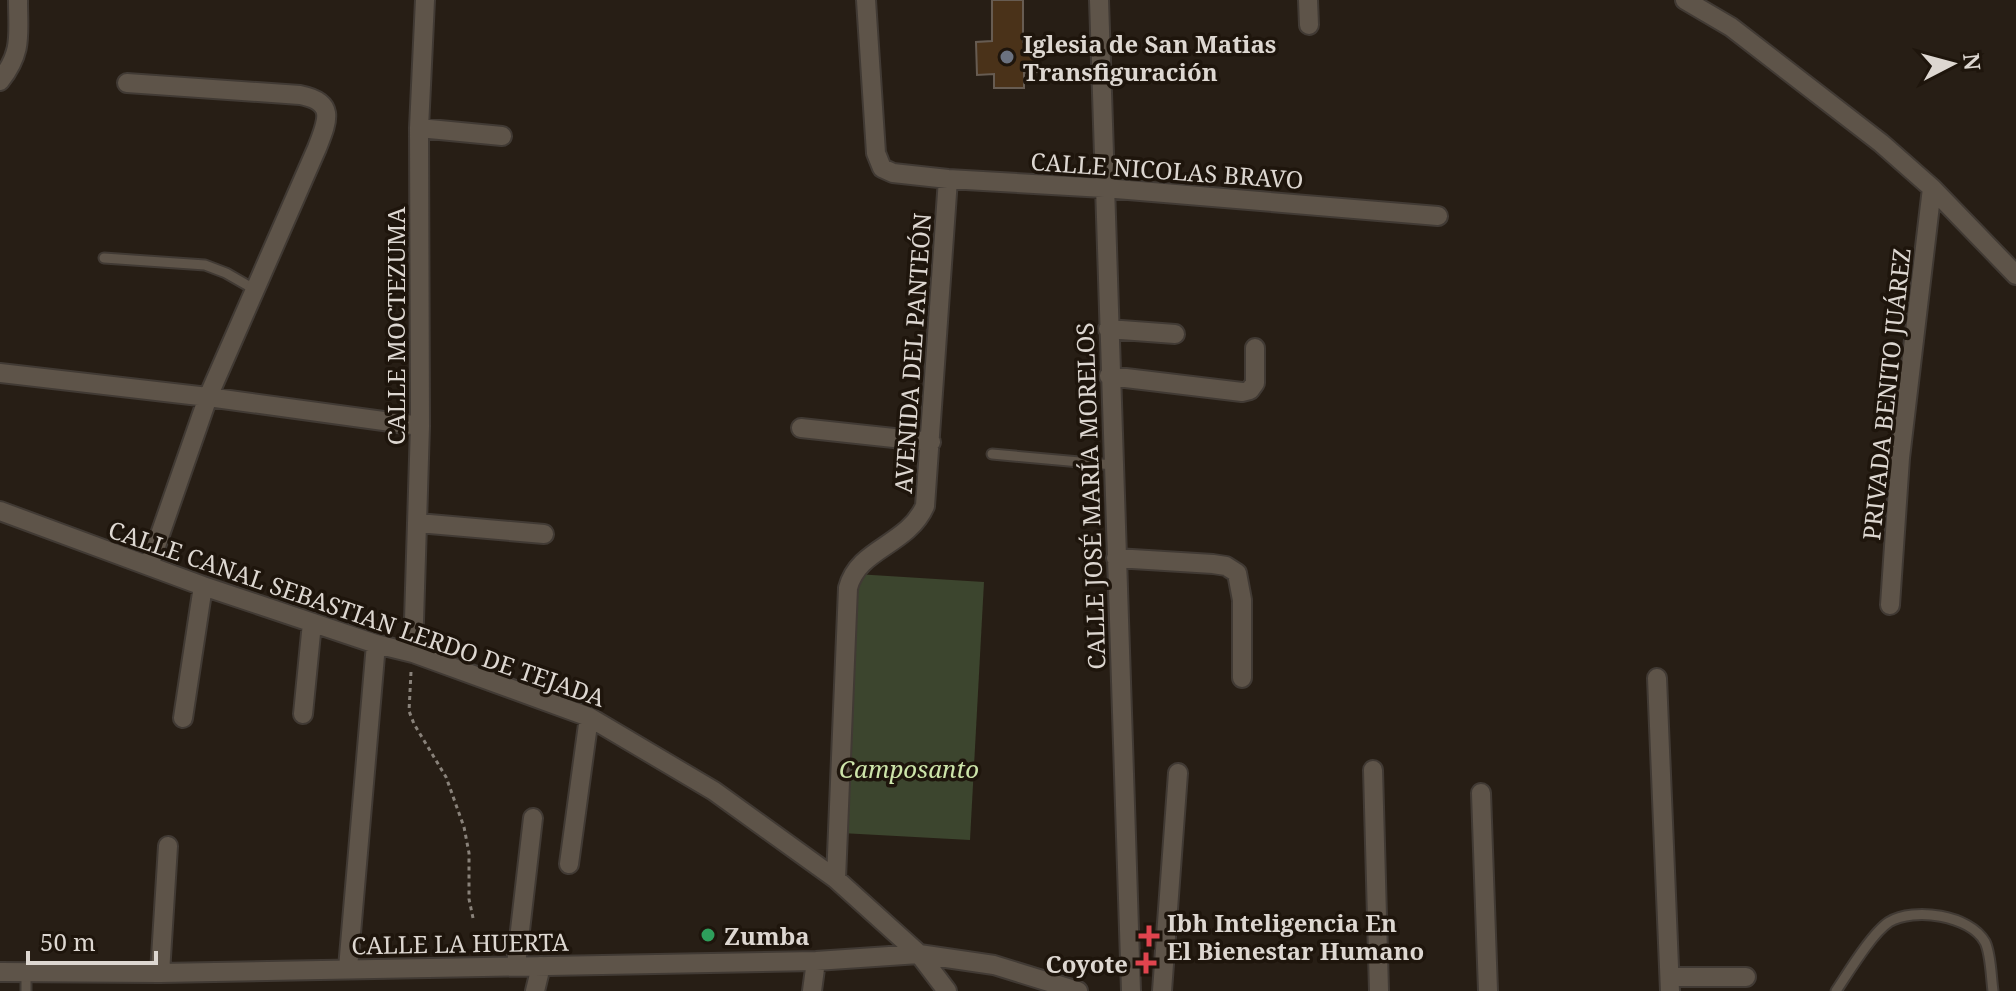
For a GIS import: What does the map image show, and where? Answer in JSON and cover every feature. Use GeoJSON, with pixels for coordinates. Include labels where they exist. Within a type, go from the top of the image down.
{"type":"FeatureCollection","features":[{"type":"Feature","properties":{"kind":"street"},"geometry":{"type":"LineString","coordinates":[[0,81],[14,64],[17,53],[18,0]]}},
{"type":"Feature","properties":{"kind":"street","name":"CALLE MOCTEZUMA"},"geometry":{"type":"LineString","coordinates":[[413,653],[420,426],[419,128],[425,0]]}},
{"type":"Feature","properties":{"kind":"street","name":"CALLE NICOLAS BRAVO"},"geometry":{"type":"LineString","coordinates":[[866,0],[876,153],[882,168],[893,173],[1438,216]]}},
{"type":"Feature","properties":{"kind":"street","name":"CALLE JOSÉ MARÍA MORELOS"},"geometry":{"type":"LineString","coordinates":[[1099,0],[1131,991]]}},
{"type":"Feature","properties":{"kind":"street"},"geometry":{"type":"LineString","coordinates":[[1308,0],[1309,25]]}},
{"type":"Feature","properties":{"kind":"street"},"geometry":{"type":"LineString","coordinates":[[1685,0],[1731,27],[1818,93],[1932,188],[2016,275]]}},
{"type":"Feature","properties":{"kind":"street"},"geometry":{"type":"LineString","coordinates":[[127,83],[300,95],[317,98],[324,104],[326,116],[320,139],[208,397],[149,566]]}},
{"type":"Feature","properties":{"kind":"street"},"geometry":{"type":"LineString","coordinates":[[419,128],[502,136]]}},
{"type":"Feature","properties":{"kind":"street","name":"AVENIDA DEL PANTEÓN"},"geometry":{"type":"LineString","coordinates":[[836,879],[848,588],[852,573],[861,562],[906,533],[918,521],[925,506],[948,179]]}},
{"type":"Feature","properties":{"kind":"street","name":"PRIVADA BENITO JUÁREZ"},"geometry":{"type":"LineString","coordinates":[[1890,605],[1900,458],[1932,188]]}},
{"type":"Feature","properties":{"kind":"street"},"geometry":{"type":"LineString","coordinates":[[1108,329],[1175,334]]}},
{"type":"Feature","properties":{"kind":"street"},"geometry":{"type":"LineString","coordinates":[[1109,376],[1242,392],[1250,390],[1255,383],[1255,348]]}},
{"type":"Feature","properties":{"kind":"street"},"geometry":{"type":"LineString","coordinates":[[0,373],[420,426]]}},
{"type":"Feature","properties":{"kind":"street"},"geometry":{"type":"LineString","coordinates":[[801,428],[931,442]]}},
{"type":"Feature","properties":{"kind":"street","name":"CALLE CANAL SEBASTIAN LERDO DE TEJADA"},"geometry":{"type":"LineString","coordinates":[[0,511],[203,586],[376,644],[413,653],[589,717],[714,791],[836,879],[919,954],[946,991]]}},
{"type":"Feature","properties":{"kind":"street"},"geometry":{"type":"LineString","coordinates":[[418,523],[544,534]]}},
{"type":"Feature","properties":{"kind":"street"},"geometry":{"type":"LineString","coordinates":[[1116,558],[1213,564],[1226,566],[1237,573],[1242,600],[1242,678]]}},
{"type":"Feature","properties":{"kind":"street"},"geometry":{"type":"LineString","coordinates":[[183,718],[203,586]]}},
{"type":"Feature","properties":{"kind":"street"},"geometry":{"type":"LineString","coordinates":[[303,714],[312,623]]}},
{"type":"Feature","properties":{"kind":"street"},"geometry":{"type":"LineString","coordinates":[[348,968],[376,644]]}},
{"type":"Feature","properties":{"kind":"street"},"geometry":{"type":"LineString","coordinates":[[1657,678],[1670,984],[1746,977]]}},
{"type":"Feature","properties":{"kind":"street"},"geometry":{"type":"LineString","coordinates":[[569,864],[589,717]]}},
{"type":"Feature","properties":{"kind":"street"},"geometry":{"type":"LineString","coordinates":[[1373,770],[1379,991]]}},
{"type":"Feature","properties":{"kind":"street"},"geometry":{"type":"LineString","coordinates":[[1162,991],[1178,773]]}},
{"type":"Feature","properties":{"kind":"street"},"geometry":{"type":"LineString","coordinates":[[1481,793],[1488,991]]}},
{"type":"Feature","properties":{"kind":"street"},"geometry":{"type":"LineString","coordinates":[[516,965],[533,818]]}},
{"type":"Feature","properties":{"kind":"street"},"geometry":{"type":"LineString","coordinates":[[160,973],[168,846]]}},
{"type":"Feature","properties":{"kind":"street","name":"CALLE LA HUERTA"},"geometry":{"type":"LineString","coordinates":[[0,972],[26,982],[160,973],[816,961],[919,954],[994,965],[1078,991]]}},
{"type":"Feature","properties":{"kind":"street"},"geometry":{"type":"LineString","coordinates":[[812,991],[816,961]]}},
{"type":"Feature","properties":{"kind":"street"},"geometry":{"type":"LineString","coordinates":[[535,991],[541,966]]}},
{"type":"Feature","properties":{"kind":"lane"},"geometry":{"type":"LineString","coordinates":[[104,258],[205,265],[254,289]]}},
{"type":"Feature","properties":{"kind":"lane"},"geometry":{"type":"LineString","coordinates":[[992,454],[1113,465]]}},
{"type":"Feature","properties":{"kind":"lane"},"geometry":{"type":"LineString","coordinates":[[1836,991],[1855,961],[1887,923],[1908,914],[1932,914],[1968,925],[1985,942],[1993,991]]}},
{"type":"Feature","properties":{"kind":"path"},"geometry":{"type":"LineString","coordinates":[[413,653],[409,711],[436,757],[456,801],[469,853],[469,899],[473,918]]}},
{"type":"Feature","properties":{"kind":"green space","name":"Camposanto"},"geometry":{"type":"Polygon","coordinates":[[[856,574],[984,582],[970,840],[841,833],[856,574]]]}},
{"type":"Feature","properties":{"kind":"building","name":"Iglesia de San Matias Transfiguración"},"geometry":{"type":"Polygon","coordinates":[[[992,0],[1023,0],[1023,42],[1037,42],[1038,72],[1024,73],[1024,88],[994,88],[994,74],[977,75],[976,42],[992,41],[992,0]]]}},
{"type":"Feature","properties":{"kind":"place","name":"Iglesia de San Matias Transfiguración"},"geometry":{"type":"Point","coordinates":[1007,57]}},
{"type":"Feature","properties":{"kind":"place","name":"Zumba"},"geometry":{"type":"Point","coordinates":[708,935]}},
{"type":"Feature","properties":{"kind":"place","name":"Ibh Inteligencia En El Bienestar Humano"},"geometry":{"type":"Point","coordinates":[1149,936]}},
{"type":"Feature","properties":{"kind":"place","name":"Coyote"},"geometry":{"type":"Point","coordinates":[1146,963]}}]}
